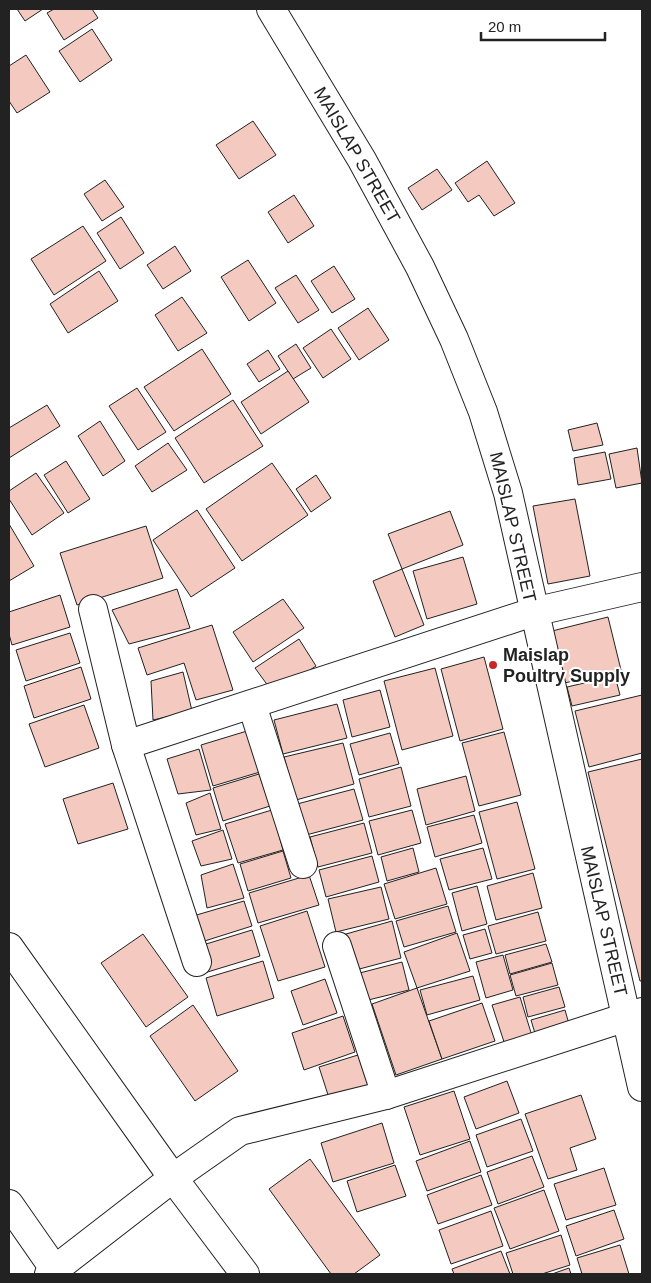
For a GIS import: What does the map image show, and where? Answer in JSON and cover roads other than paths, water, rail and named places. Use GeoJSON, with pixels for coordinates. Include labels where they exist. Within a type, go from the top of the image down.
{"type":"FeatureCollection","features":[{"type":"Feature","properties":{"kind":"street","name":"MAISLAP STREET"},"geometry":{"type":"LineString","coordinates":[[271,9],[362,160],[420,267],[454,339],[483,412],[508,493],[533,612],[634,1014],[642,1087]]}},
{"type":"Feature","properties":{"kind":"street"},"geometry":{"type":"LineString","coordinates":[[126,745],[533,612],[642,587]]}},
{"type":"Feature","properties":{"kind":"street"},"geometry":{"type":"LineString","coordinates":[[93,609],[126,745],[197,962]]}},
{"type":"Feature","properties":{"kind":"street"},"geometry":{"type":"LineString","coordinates":[[252,704],[303,864]]}},
{"type":"Feature","properties":{"kind":"street"},"geometry":{"type":"LineString","coordinates":[[337,946],[386,1095]]}},
{"type":"Feature","properties":{"kind":"street"},"geometry":{"type":"LineString","coordinates":[[9,947],[173,1178],[245,1274]]}},
{"type":"Feature","properties":{"kind":"street"},"geometry":{"type":"LineString","coordinates":[[9,1204],[52,1272],[173,1178],[240,1130],[386,1095],[634,1014]]}},
{"type":"Feature","properties":{"kind":"place","name":"Maislap Poultry Supply"},"geometry":{"type":"Point","coordinates":[493,665]}}]}
